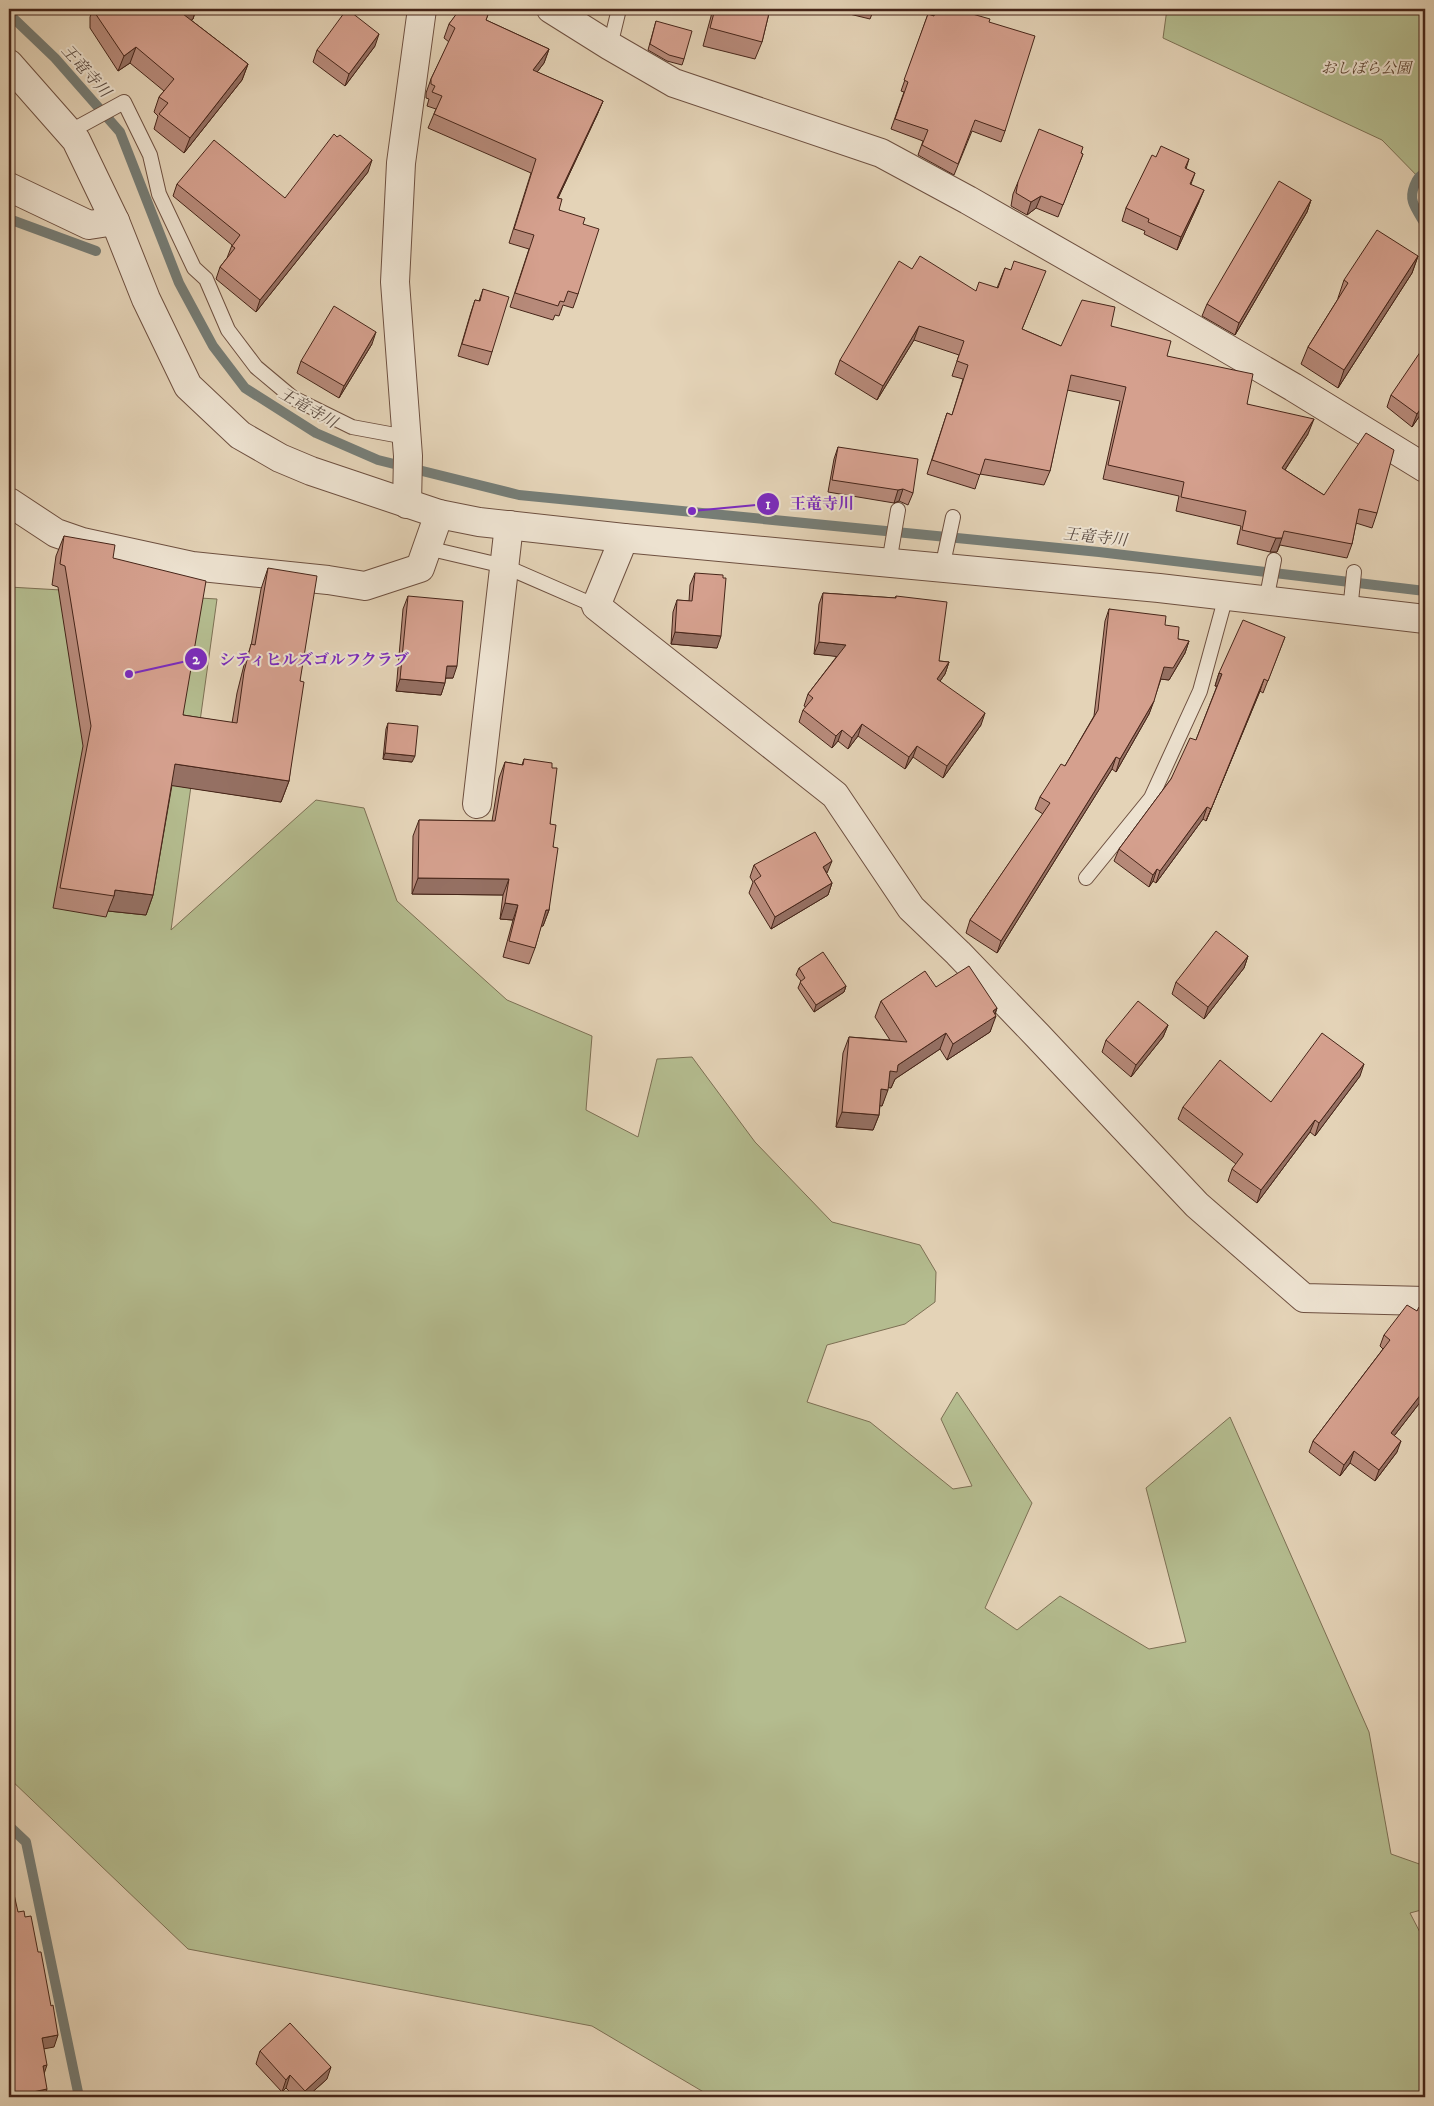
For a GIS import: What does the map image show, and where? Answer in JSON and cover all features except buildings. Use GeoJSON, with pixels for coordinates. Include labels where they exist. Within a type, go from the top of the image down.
{"type":"FeatureCollection","features":[{"type":"Feature","properties":{"kind":"street"},"geometry":{"type":"LineString","coordinates":[[408,496],[407,447],[395,282],[401,164],[422,9]]}},
{"type":"Feature","properties":{"kind":"street"},"geometry":{"type":"LineString","coordinates":[[551,9],[674,83],[882,153],[1164,312],[1425,468]]}},
{"type":"Feature","properties":{"kind":"street"},"geometry":{"type":"LineString","coordinates":[[9,64],[79,127],[76,140],[115,221],[146,299],[188,386],[240,435],[280,458],[311,471],[408,496],[439,514],[509,525],[624,538],[891,554],[944,559],[1226,596],[1268,593],[1351,603],[1425,619]]}},
{"type":"Feature","properties":{"kind":"street"},"geometry":{"type":"LineString","coordinates":[[9,187],[89,224],[115,221]]}},
{"type":"Feature","properties":{"kind":"street"},"geometry":{"type":"LineString","coordinates":[[9,502],[56,533],[82,542],[192,566],[328,580],[365,586],[420,568],[439,514]]}},
{"type":"Feature","properties":{"kind":"street"},"geometry":{"type":"LineString","coordinates":[[477,804],[509,525]]}},
{"type":"Feature","properties":{"kind":"street"},"geometry":{"type":"LineString","coordinates":[[624,538],[596,606],[835,795],[911,908],[991,988],[1197,1205],[1304,1298],[1425,1301]]}},
{"type":"Feature","properties":{"kind":"lane"},"geometry":{"type":"LineString","coordinates":[[610,46],[619,9]]}},
{"type":"Feature","properties":{"kind":"lane"},"geometry":{"type":"LineString","coordinates":[[79,127],[124,102],[150,155],[159,194],[194,268],[206,279],[228,330],[256,367],[292,398],[352,426],[407,447]]}},
{"type":"Feature","properties":{"kind":"lane"},"geometry":{"type":"LineString","coordinates":[[891,554],[898,510]]}},
{"type":"Feature","properties":{"kind":"lane"},"geometry":{"type":"LineString","coordinates":[[944,559],[951,524]]}},
{"type":"Feature","properties":{"kind":"lane"},"geometry":{"type":"LineString","coordinates":[[427,548],[504,566],[596,606]]}},
{"type":"Feature","properties":{"kind":"lane"},"geometry":{"type":"LineString","coordinates":[[1268,593],[1274,560]]}},
{"type":"Feature","properties":{"kind":"lane"},"geometry":{"type":"LineString","coordinates":[[1351,603],[1354,572]]}},
{"type":"Feature","properties":{"kind":"lane"},"geometry":{"type":"LineString","coordinates":[[1086,878],[1151,798],[1200,691],[1226,596]]}},
{"type":"Feature","properties":{"kind":"green space","name":"おしぼら公園"},"geometry":{"type":"Polygon","coordinates":[[[1167,9],[1425,9],[1425,184],[1382,140],[1163,38],[1167,9]]]}},
{"type":"Feature","properties":{"kind":"green space"},"geometry":{"type":"Polygon","coordinates":[[[9,587],[217,599],[171,930],[316,800],[364,808],[397,901],[507,1000],[592,1036],[586,1110],[638,1137],[657,1059],[692,1057],[755,1142],[832,1222],[920,1245],[936,1272],[935,1302],[905,1324],[827,1345],[807,1402],[870,1422],[953,1489],[972,1486],[941,1419],[957,1392],[1032,1503],[985,1608],[1017,1630],[1060,1596],[1149,1649],[1186,1642],[1146,1488],[1230,1417],[1369,1732],[1391,1854],[1425,1866],[1425,1909],[1410,1913],[1425,1942],[1425,2097],[712,2097],[592,2026],[188,1949],[9,1778],[9,587]]]}},
{"type":"Feature","properties":{"kind":"waterway","name":"王竜寺川"},"geometry":{"type":"LineString","coordinates":[[9,14],[55,58],[120,132],[179,283],[213,346],[245,388],[316,433],[378,460],[519,495],[1099,552],[1425,591]]}},
{"type":"Feature","properties":{"kind":"waterway"},"geometry":{"type":"LineString","coordinates":[[1425,173],[1416,181],[1412,198],[1425,224]]}},
{"type":"Feature","properties":{"kind":"waterway"},"geometry":{"type":"LineString","coordinates":[[9,219],[96,251]]}},
{"type":"Feature","properties":{"kind":"waterway"},"geometry":{"type":"LineString","coordinates":[[9,1826],[26,1842],[79,2097]]}},
{"type":"Feature","properties":{"kind":"waterway"},"geometry":{"type":"LineString","coordinates":[[173,2097],[183,2097]]}},
{"type":"Feature","properties":{"kind":"place","name":"王竜寺川"},"geometry":{"type":"Point","coordinates":[692,511]}},
{"type":"Feature","properties":{"kind":"place","name":"シティヒルズゴルフクラブ"},"geometry":{"type":"Point","coordinates":[129,674]}}]}
